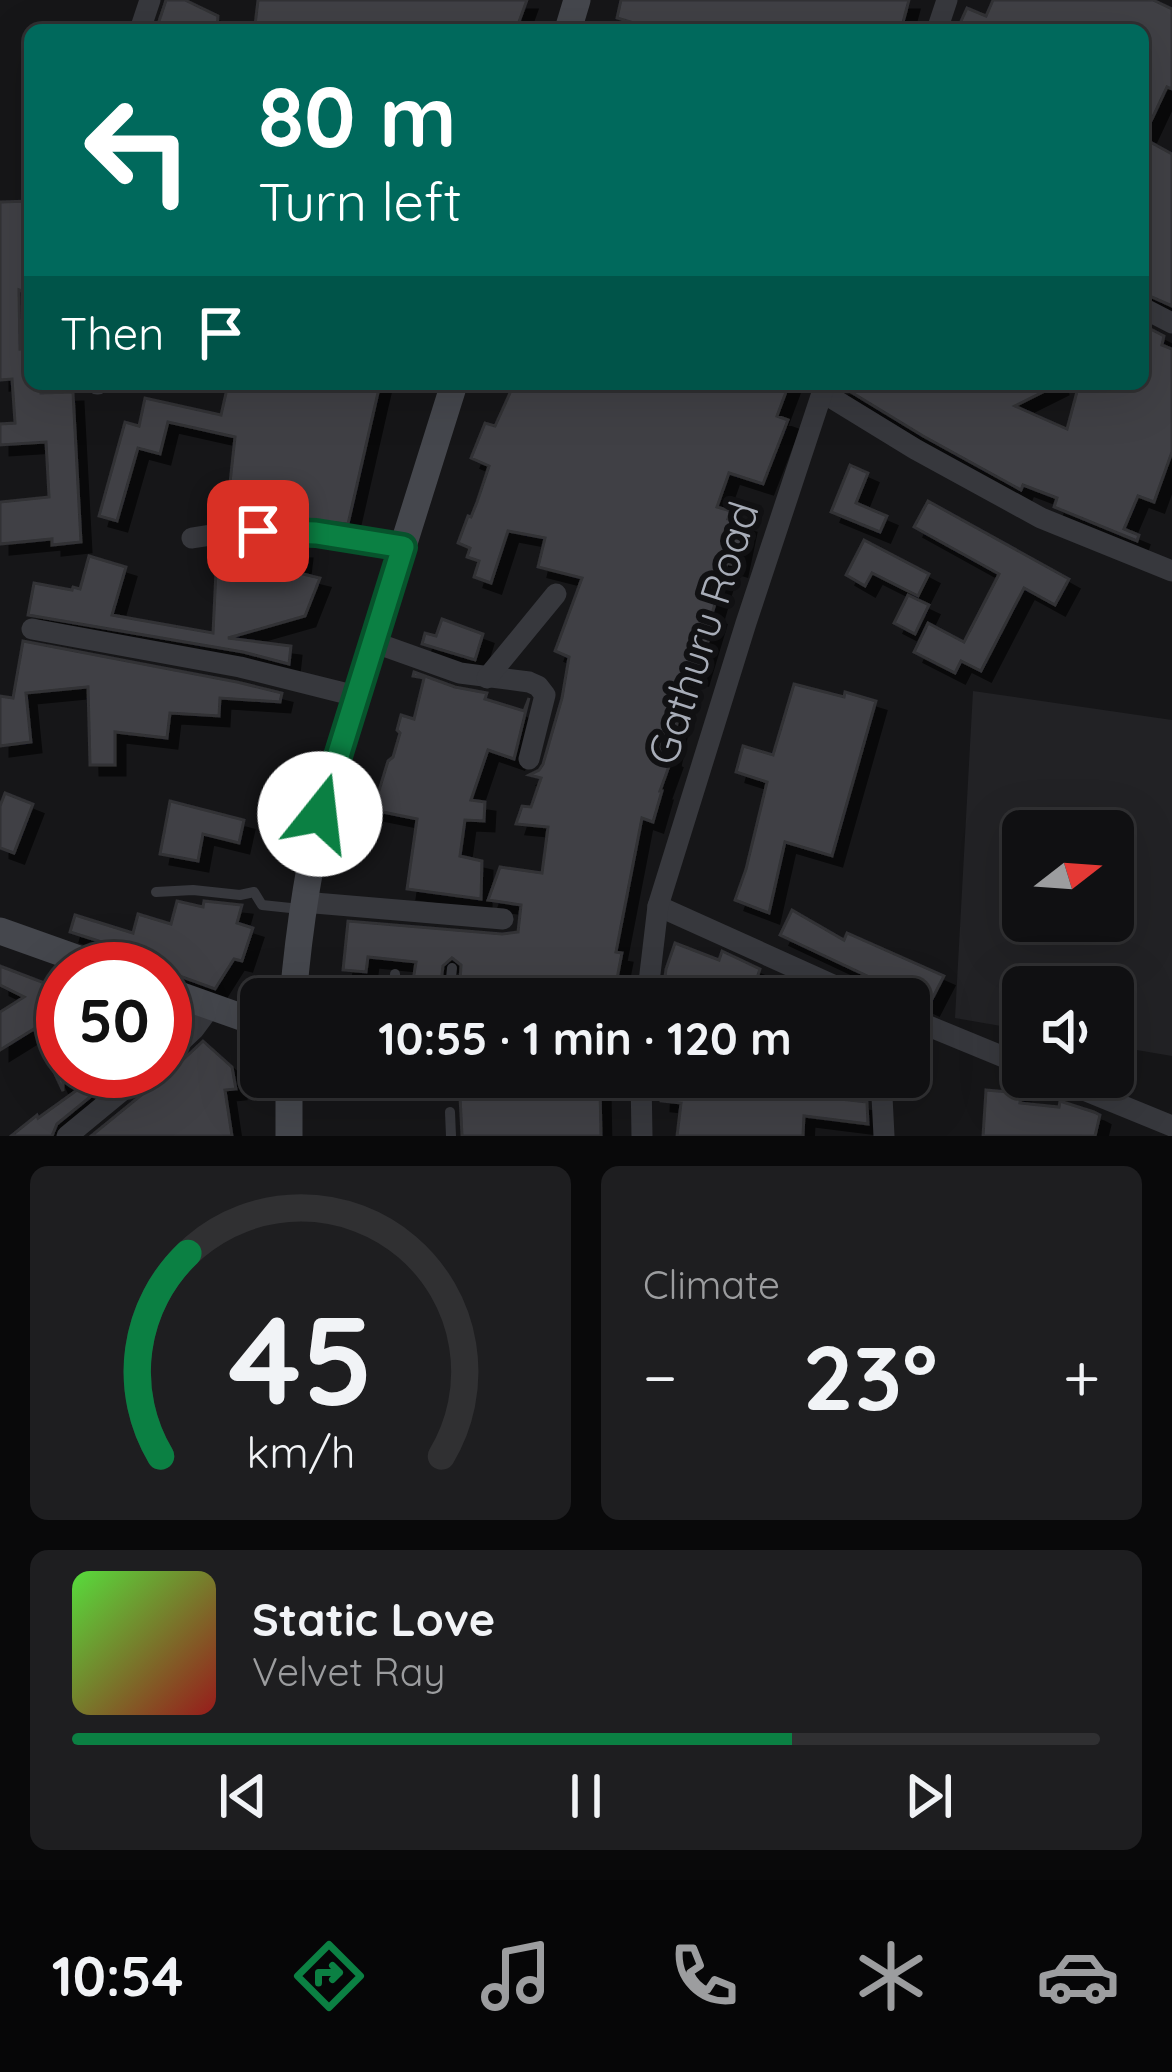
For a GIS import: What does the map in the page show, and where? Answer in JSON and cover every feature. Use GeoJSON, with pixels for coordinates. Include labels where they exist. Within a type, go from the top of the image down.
{"type":"FeatureCollection","features":[{"type":"Feature","properties":{"kind":"main road"},"geometry":{"type":"LineString","coordinates":[[295,978],[322,805],[452,390]]}},
{"type":"Feature","properties":{"kind":"main road"},"geometry":{"type":"LineString","coordinates":[[0,931],[36,944]]}},
{"type":"Feature","properties":{"kind":"main road"},"geometry":{"type":"LineString","coordinates":[[192,999],[240,1016]]}},
{"type":"Feature","properties":{"kind":"main road"},"geometry":{"type":"LineString","coordinates":[[289,1098],[289,1136]]}},
{"type":"Feature","properties":{"kind":"street","name":"Gathuru Road"},"geometry":{"type":"LineString","coordinates":[[649,978],[658,906],[823,390]]}},
{"type":"Feature","properties":{"kind":"street"},"geometry":{"type":"LineString","coordinates":[[827,390],[915,449],[1041,518],[1172,571]]}},
{"type":"Feature","properties":{"kind":"street"},"geometry":{"type":"LineString","coordinates":[[192,538],[220,533],[316,533],[403,547]]}},
{"type":"Feature","properties":{"kind":"street"},"geometry":{"type":"LineString","coordinates":[[488,678],[556,594]]}},
{"type":"Feature","properties":{"kind":"street"},"geometry":{"type":"LineString","coordinates":[[32,629],[240,667],[356,696]]}},
{"type":"Feature","properties":{"kind":"street"},"geometry":{"type":"LineString","coordinates":[[373,642],[460,673],[530,682],[543,690],[529,759]]}},
{"type":"Feature","properties":{"kind":"street"},"geometry":{"type":"LineString","coordinates":[[303,905],[502,920]]}},
{"type":"Feature","properties":{"kind":"street"},"geometry":{"type":"LineString","coordinates":[[658,906],[817,978]]}},
{"type":"Feature","properties":{"kind":"street"},"geometry":{"type":"LineString","coordinates":[[192,1031],[211,1006]]}},
{"type":"Feature","properties":{"kind":"street"},"geometry":{"type":"LineString","coordinates":[[930,1027],[1002,1056]]}},
{"type":"Feature","properties":{"kind":"street"},"geometry":{"type":"LineString","coordinates":[[67,1136],[113,1098]]}},
{"type":"Feature","properties":{"kind":"street"},"geometry":{"type":"LineString","coordinates":[[641,1098],[642,1136]]}},
{"type":"Feature","properties":{"kind":"street"},"geometry":{"type":"LineString","coordinates":[[882,1098],[884,1136]]}},
{"type":"Feature","properties":{"kind":"street"},"geometry":{"type":"LineString","coordinates":[[1103,1098],[1172,1126]]}},
{"type":"Feature","properties":{"kind":"lane"},"geometry":{"type":"LineString","coordinates":[[156,892],[254,892],[262,905],[303,905]]}},
{"type":"Feature","properties":{"kind":"lane"},"geometry":{"type":"LineString","coordinates":[[451,978],[452,968]]}},
{"type":"Feature","properties":{"kind":"lane"},"geometry":{"type":"LineString","coordinates":[[395,974],[395,978]]}},
{"type":"Feature","properties":{"kind":"lane"},"geometry":{"type":"LineString","coordinates":[[450,1112],[451,1136]]}},
{"type":"Feature","properties":{"kind":"shaded area"},"geometry":{"type":"Polygon","coordinates":[[[973,691],[1172,720],[1172,1056],[1134,1050],[1134,966],[1002,966],[1002,1026],[955,1018],[973,691]]]}},
{"type":"Feature","properties":{"kind":"building"},"geometry":{"type":"Polygon","coordinates":[[[166,0],[185,0],[218,16],[217,24],[158,24],[166,0]]]}},
{"type":"Feature","properties":{"kind":"building"},"geometry":{"type":"Polygon","coordinates":[[[258,0],[527,0],[518,24],[255,24],[258,0]]]}},
{"type":"Feature","properties":{"kind":"building"},"geometry":{"type":"Polygon","coordinates":[[[621,0],[909,0],[903,24],[637,24],[617,18],[621,0]]]}},
{"type":"Feature","properties":{"kind":"building"},"geometry":{"type":"Polygon","coordinates":[[[993,0],[1153,0],[1172,9],[1172,89],[1167,87],[1149,125],[1149,24],[960,24],[967,8],[986,16],[993,0]]]}},
{"type":"Feature","properties":{"kind":"building"},"geometry":{"type":"Polygon","coordinates":[[[1149,141],[1172,154],[1172,306],[1149,296],[1149,141]]]}},
{"type":"Feature","properties":{"kind":"building"},"geometry":{"type":"Polygon","coordinates":[[[24,201],[24,292],[19,290],[24,390],[73,392],[81,542],[52,545],[52,539],[0,544],[0,502],[49,497],[46,442],[0,445],[0,424],[15,423],[12,379],[0,380],[0,202],[24,201]]]}},
{"type":"Feature","properties":{"kind":"building"},"geometry":{"type":"Polygon","coordinates":[[[1149,328],[1164,336],[1162,345],[1172,349],[1172,452],[1154,502],[1138,496],[1124,529],[1139,535],[1137,541],[1054,507],[1057,498],[1023,485],[1021,490],[848,390],[1047,390],[1015,406],[1067,429],[1077,390],[1149,390],[1149,328]]]}},
{"type":"Feature","properties":{"kind":"building"},"geometry":{"type":"Polygon","coordinates":[[[227,390],[379,390],[348,524],[271,517],[226,519],[235,437],[168,422],[160,454],[138,448],[117,521],[99,516],[125,422],[139,426],[145,398],[221,415],[227,390]]]}},
{"type":"Feature","properties":{"kind":"building"},"geometry":{"type":"Polygon","coordinates":[[[511,390],[787,390],[777,416],[788,420],[763,484],[729,473],[717,507],[731,511],[728,519],[746,523],[737,566],[727,563],[698,675],[685,671],[674,713],[679,714],[672,758],[653,822],[642,818],[616,952],[622,953],[617,978],[460,978],[461,965],[452,958],[443,966],[442,978],[413,978],[416,962],[368,957],[366,972],[343,970],[348,921],[518,932],[521,905],[488,900],[500,867],[542,873],[548,827],[516,824],[522,806],[531,807],[541,778],[529,775],[543,764],[562,698],[569,657],[555,651],[582,578],[538,567],[545,538],[508,531],[491,583],[474,577],[479,561],[467,557],[470,548],[458,543],[489,466],[471,458],[485,423],[495,426],[511,390]]]}},
{"type":"Feature","properties":{"kind":"building"},"geometry":{"type":"Polygon","coordinates":[[[850,465],[868,473],[856,503],[887,516],[880,532],[831,512],[850,465]]]}},
{"type":"Feature","properties":{"kind":"building"},"geometry":{"type":"Polygon","coordinates":[[[928,501],[1069,579],[1055,605],[1024,588],[981,671],[961,661],[955,673],[914,652],[928,623],[964,642],[999,574],[914,527],[928,501]]]}},
{"type":"Feature","properties":{"kind":"building"},"geometry":{"type":"Polygon","coordinates":[[[864,540],[929,574],[918,596],[872,573],[865,586],[846,575],[864,540]]]}},
{"type":"Feature","properties":{"kind":"building"},"geometry":{"type":"Polygon","coordinates":[[[302,549],[299,573],[320,578],[305,616],[228,638],[291,646],[289,664],[28,615],[34,583],[80,589],[89,556],[126,567],[112,615],[213,633],[217,550],[302,549]]]}},
{"type":"Feature","properties":{"kind":"building"},"geometry":{"type":"Polygon","coordinates":[[[908,595],[929,605],[915,634],[894,623],[908,595]]]}},
{"type":"Feature","properties":{"kind":"building"},"geometry":{"type":"Polygon","coordinates":[[[442,619],[483,634],[475,660],[422,644],[425,633],[436,636],[442,619]]]}},
{"type":"Feature","properties":{"kind":"building"},"geometry":{"type":"Polygon","coordinates":[[[23,641],[282,693],[280,702],[220,698],[219,716],[170,713],[167,738],[115,732],[115,765],[90,765],[88,687],[26,693],[31,742],[0,746],[0,696],[13,698],[23,641]]]}},
{"type":"Feature","properties":{"kind":"building"},"geometry":{"type":"Polygon","coordinates":[[[414,672],[487,693],[485,699],[524,711],[529,698],[514,759],[488,750],[471,800],[485,802],[484,821],[465,820],[460,856],[482,861],[481,899],[407,889],[417,819],[373,810],[393,757],[401,715],[414,719],[424,678],[413,676],[414,672]]]}},
{"type":"Feature","properties":{"kind":"building"},"geometry":{"type":"Polygon","coordinates":[[[794,684],[876,701],[832,856],[785,842],[769,913],[735,900],[767,782],[736,772],[743,746],[773,755],[794,684]]]}},
{"type":"Feature","properties":{"kind":"building"},"geometry":{"type":"Polygon","coordinates":[[[5,793],[33,804],[14,853],[0,848],[0,806],[5,793]]]}},
{"type":"Feature","properties":{"kind":"building"},"geometry":{"type":"Polygon","coordinates":[[[170,801],[244,820],[239,843],[203,834],[198,861],[160,854],[170,801]]]}},
{"type":"Feature","properties":{"kind":"building"},"geometry":{"type":"Polygon","coordinates":[[[177,901],[203,907],[204,901],[242,905],[237,923],[253,928],[242,961],[234,959],[215,989],[192,981],[192,942],[102,942],[70,932],[75,915],[133,933],[138,914],[171,924],[177,901]]]}},
{"type":"Feature","properties":{"kind":"building"},"geometry":{"type":"Polygon","coordinates":[[[792,910],[844,940],[847,933],[944,976],[930,1003],[930,978],[872,978],[780,935],[792,910]]]}},
{"type":"Feature","properties":{"kind":"building"},"geometry":{"type":"Polygon","coordinates":[[[675,943],[719,960],[722,951],[760,969],[757,978],[665,978],[675,943]]]}},
{"type":"Feature","properties":{"kind":"building"},"geometry":{"type":"Polygon","coordinates":[[[0,966],[36,980],[36,1033],[34,1029],[0,1050],[0,1012],[24,997],[0,985],[0,966]]]}},
{"type":"Feature","properties":{"kind":"building"},"geometry":{"type":"Polygon","coordinates":[[[203,1041],[232,1067],[236,1089],[225,1090],[232,1136],[91,1136],[138,1098],[192,1098],[192,1051],[203,1041]]]}},
{"type":"Feature","properties":{"kind":"building"},"geometry":{"type":"Polygon","coordinates":[[[986,1090],[1002,1091],[1002,1098],[1020,1098],[1020,1103],[1059,1107],[1060,1101],[1100,1115],[1095,1136],[983,1136],[986,1090]]]}},
{"type":"Feature","properties":{"kind":"building"},"geometry":{"type":"Polygon","coordinates":[[[66,1098],[89,1098],[57,1124],[52,1136],[11,1136],[66,1098]]]}},
{"type":"Feature","properties":{"kind":"building"},"geometry":{"type":"Polygon","coordinates":[[[460,1098],[600,1098],[601,1136],[462,1136],[460,1098]]]}},
{"type":"Feature","properties":{"kind":"building"},"geometry":{"type":"Polygon","coordinates":[[[831,1098],[867,1102],[868,1124],[804,1116],[803,1136],[677,1136],[681,1103],[661,1101],[831,1098]]]}},
{"type":"Feature","properties":{"kind":"route"},"geometry":{"type":"LineString","coordinates":[[258,531],[316,533],[403,547],[320,814]]}}]}
